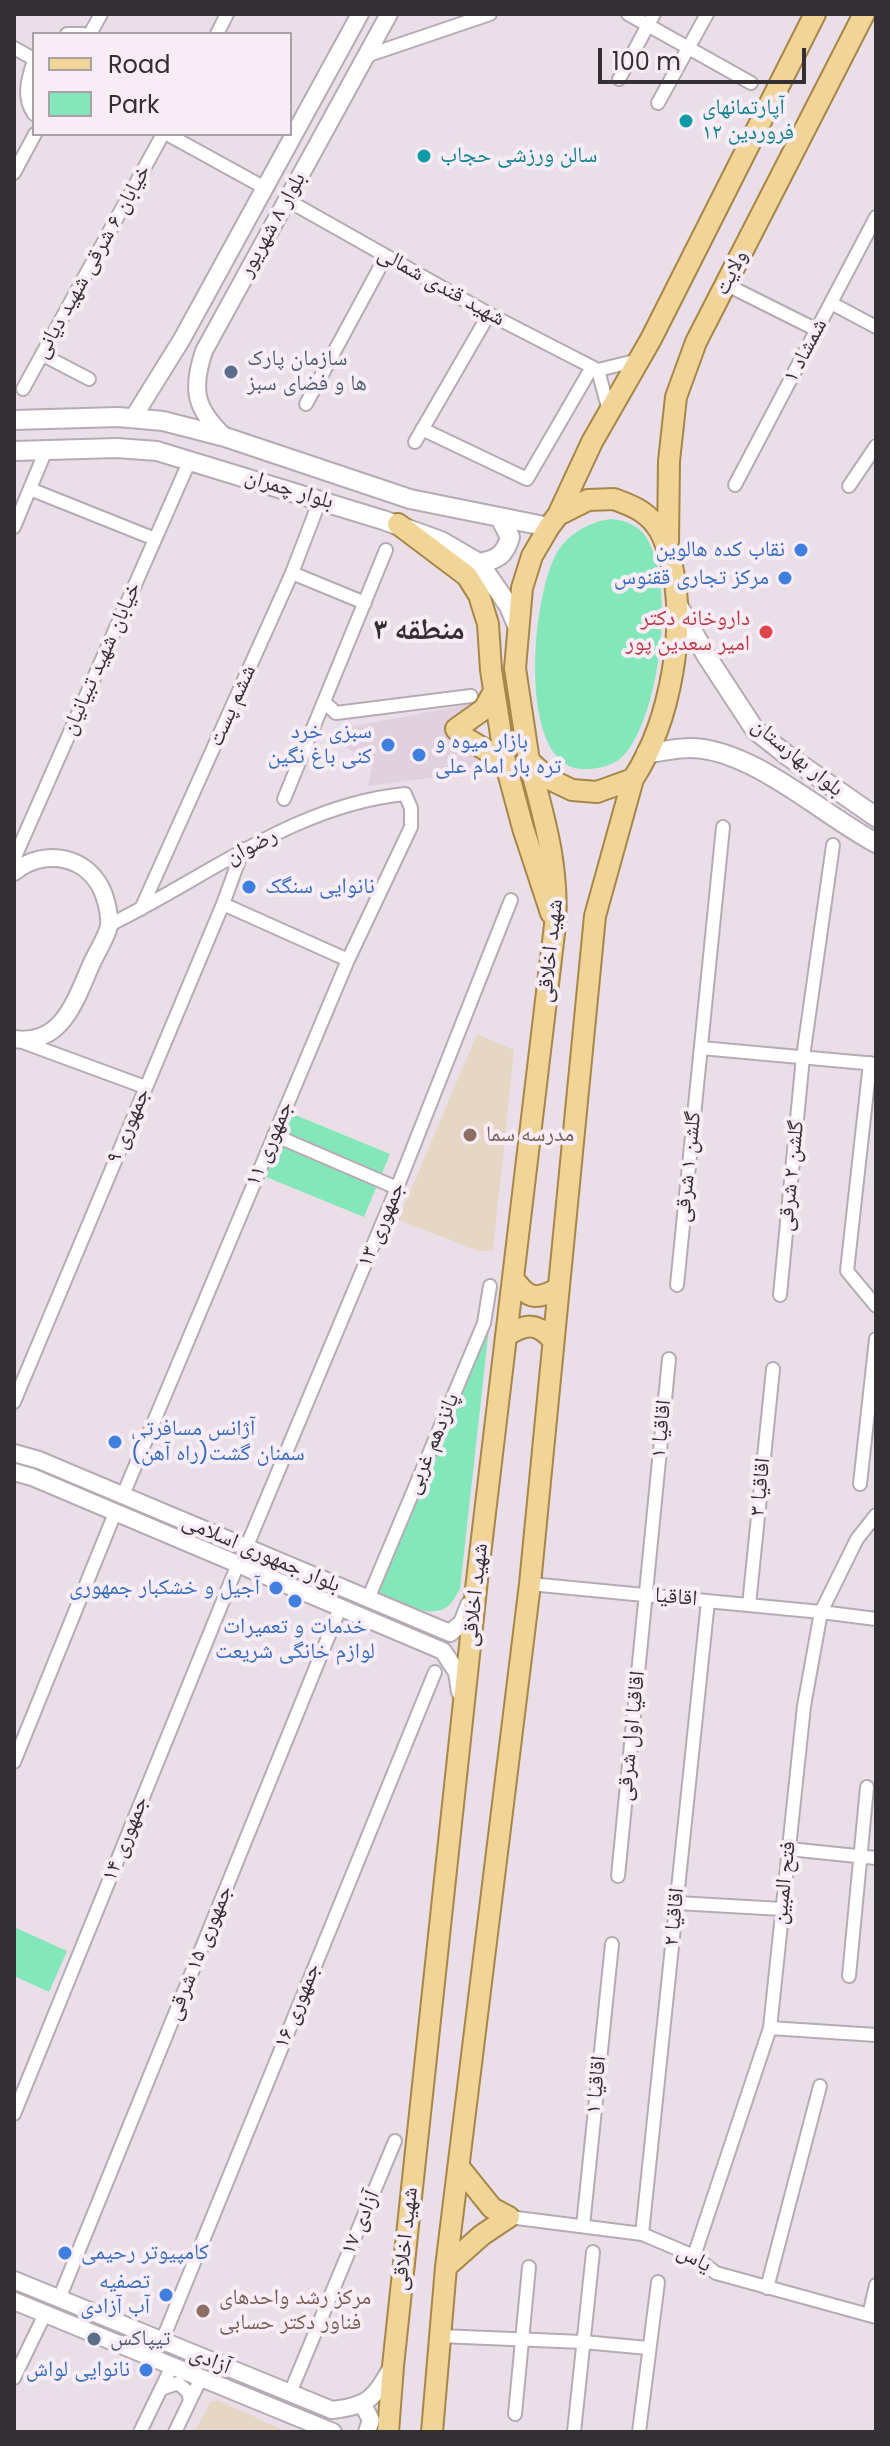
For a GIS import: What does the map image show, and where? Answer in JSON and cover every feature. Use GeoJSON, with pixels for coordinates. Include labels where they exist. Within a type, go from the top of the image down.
{"type":"FeatureCollection","features":[{"type":"Feature","properties":{"kind":"main road","name":"ولایت"},"geometry":{"type":"LineString","coordinates":[[518,628],[525,578],[532,556],[639,360],[815,14]]}},
{"type":"Feature","properties":{"kind":"main road","name":"ولایت"},"geometry":{"type":"LineString","coordinates":[[668,550],[669,461],[676,397],[696,342],[864,14]]}},
{"type":"Feature","properties":{"kind":"main road","name":"بلوار چمران"},"geometry":{"type":"LineString","coordinates":[[14,420],[133,418],[163,421],[225,437],[410,499],[500,518],[553,521]]}},
{"type":"Feature","properties":{"kind":"main road","name":"بلوار چمران"},"geometry":{"type":"LineString","coordinates":[[14,451],[117,448],[157,451],[398,524],[441,541],[479,563],[509,606],[518,628]]}},
{"type":"Feature","properties":{"kind":"main road"},"geometry":{"type":"LineString","coordinates":[[553,521],[588,500],[614,499],[638,508],[657,526],[668,550]]}},
{"type":"Feature","properties":{"kind":"main road"},"geometry":{"type":"LineString","coordinates":[[479,563],[495,560],[506,551],[510,537],[500,518]]}},
{"type":"Feature","properties":{"kind":"main road"},"geometry":{"type":"LineString","coordinates":[[398,524],[467,576],[479,595],[488,624],[505,761],[555,925]]}},
{"type":"Feature","properties":{"kind":"main road","name":"شهید اخلاقی"},"geometry":{"type":"LineString","coordinates":[[432,2432],[446,2267],[530,1584],[595,916],[633,779],[658,727],[669,684],[679,607],[668,550]]}},
{"type":"Feature","properties":{"kind":"main road","name":"بلوار بهارستان"},"geometry":{"type":"LineString","coordinates":[[679,607],[755,730],[876,817]]}},
{"type":"Feature","properties":{"kind":"main road","name":"شهید اخلاقی"},"geometry":{"type":"LineString","coordinates":[[388,2432],[462,1714],[555,925],[557,890],[553,849],[529,761],[515,668],[518,628]]}},
{"type":"Feature","properties":{"kind":"main road"},"geometry":{"type":"LineString","coordinates":[[494,691],[484,709],[456,729],[505,761]]}},
{"type":"Feature","properties":{"kind":"main road","name":"بلوار بهارستان"},"geometry":{"type":"LineString","coordinates":[[646,753],[691,748],[730,757],[773,778],[876,843]]}},
{"type":"Feature","properties":{"kind":"main road"},"geometry":{"type":"LineString","coordinates":[[529,761],[549,779],[572,790],[597,792],[633,779]]}},
{"type":"Feature","properties":{"kind":"main road"},"geometry":{"type":"LineString","coordinates":[[513,1278],[521,1290],[531,1296],[544,1297],[557,1289]]}},
{"type":"Feature","properties":{"kind":"main road"},"geometry":{"type":"LineString","coordinates":[[506,1336],[519,1327],[533,1325],[552,1339]]}},
{"type":"Feature","properties":{"kind":"main road"},"geometry":{"type":"LineString","coordinates":[[446,2267],[482,2235],[509,2217],[492,2208],[459,2167]]}},
{"type":"Feature","properties":{"kind":"street"},"geometry":{"type":"LineString","coordinates":[[91,32],[101,14]]}},
{"type":"Feature","properties":{"kind":"street"},"geometry":{"type":"LineString","coordinates":[[218,32],[227,14]]}},
{"type":"Feature","properties":{"kind":"street","name":"بلوار ۸ شهریور"},"geometry":{"type":"LineString","coordinates":[[133,418],[154,389],[360,14]]}},
{"type":"Feature","properties":{"kind":"street","name":"بلوار ۸ شهریور"},"geometry":{"type":"LineString","coordinates":[[225,437],[208,421],[197,399],[196,374],[204,351],[389,14]]}},
{"type":"Feature","properties":{"kind":"street"},"geometry":{"type":"LineString","coordinates":[[366,56],[490,14]]}},
{"type":"Feature","properties":{"kind":"street"},"geometry":{"type":"LineString","coordinates":[[628,14],[651,20],[688,48],[751,83]]}},
{"type":"Feature","properties":{"kind":"street"},"geometry":{"type":"LineString","coordinates":[[658,103],[707,14]]}},
{"type":"Feature","properties":{"kind":"street"},"geometry":{"type":"LineString","coordinates":[[619,79],[651,20]]}},
{"type":"Feature","properties":{"kind":"street"},"geometry":{"type":"LineString","coordinates":[[14,48],[32,59]]}},
{"type":"Feature","properties":{"kind":"street"},"geometry":{"type":"LineString","coordinates":[[32,66],[26,84],[28,107],[32,112]]}},
{"type":"Feature","properties":{"kind":"street"},"geometry":{"type":"LineString","coordinates":[[14,173],[34,136]]}},
{"type":"Feature","properties":{"kind":"street","name":"خیابان ۶ شرقی شهید دیانی"},"geometry":{"type":"LineString","coordinates":[[23,389],[164,136]]}},
{"type":"Feature","properties":{"kind":"street"},"geometry":{"type":"LineString","coordinates":[[169,136],[265,188]]}},
{"type":"Feature","properties":{"kind":"street","name":"شهید قندی شمالی"},"geometry":{"type":"LineString","coordinates":[[287,200],[489,314],[595,368]]}},
{"type":"Feature","properties":{"kind":"street","name":"شمشاد ۱"},"geometry":{"type":"LineString","coordinates":[[735,485],[876,217]]}},
{"type":"Feature","properties":{"kind":"street"},"geometry":{"type":"LineString","coordinates":[[306,404],[386,256]]}},
{"type":"Feature","properties":{"kind":"street"},"geometry":{"type":"LineString","coordinates":[[225,260],[247,273]]}},
{"type":"Feature","properties":{"kind":"street"},"geometry":{"type":"LineString","coordinates":[[727,285],[817,330]]}},
{"type":"Feature","properties":{"kind":"street"},"geometry":{"type":"LineString","coordinates":[[831,303],[876,327]]}},
{"type":"Feature","properties":{"kind":"street"},"geometry":{"type":"LineString","coordinates":[[415,442],[489,314]]}},
{"type":"Feature","properties":{"kind":"street"},"geometry":{"type":"LineString","coordinates":[[43,355],[89,379]]}},
{"type":"Feature","properties":{"kind":"street"},"geometry":{"type":"LineString","coordinates":[[422,429],[527,479],[595,368],[639,360]]}},
{"type":"Feature","properties":{"kind":"street"},"geometry":{"type":"LineString","coordinates":[[595,368],[609,412]]}},
{"type":"Feature","properties":{"kind":"street"},"geometry":{"type":"LineString","coordinates":[[14,527],[46,450]]}},
{"type":"Feature","properties":{"kind":"street"},"geometry":{"type":"LineString","coordinates":[[849,486],[875,450]]}},
{"type":"Feature","properties":{"kind":"street","name":"خیابان شهید تبیانیان"},"geometry":{"type":"LineString","coordinates":[[14,859],[190,460]]}},
{"type":"Feature","properties":{"kind":"street"},"geometry":{"type":"LineString","coordinates":[[30,489],[155,539]]}},
{"type":"Feature","properties":{"kind":"street","name":"ششم پست"},"geometry":{"type":"LineString","coordinates":[[141,909],[292,573],[320,500]]}},
{"type":"Feature","properties":{"kind":"street"},"geometry":{"type":"LineString","coordinates":[[284,799],[386,550]]}},
{"type":"Feature","properties":{"kind":"street"},"geometry":{"type":"LineString","coordinates":[[292,573],[365,603]]}},
{"type":"Feature","properties":{"kind":"street"},"geometry":{"type":"LineString","coordinates":[[324,702],[336,713],[471,696]]}},
{"type":"Feature","properties":{"kind":"street","name":"رضوان"},"geometry":{"type":"LineString","coordinates":[[109,925],[243,849],[309,818],[378,797],[405,794]]}},
{"type":"Feature","properties":{"kind":"street","name":"جمهوری ۱۱"},"geometry":{"type":"LineString","coordinates":[[123,1495],[348,960],[411,827],[411,808],[405,794]]}},
{"type":"Feature","properties":{"kind":"street","name":"گلشن ۱ شرقی"},"geometry":{"type":"LineString","coordinates":[[677,1285],[723,827]]}},
{"type":"Feature","properties":{"kind":"street","name":"گلشن ۲ شرقی"},"geometry":{"type":"LineString","coordinates":[[780,1295],[803,1057],[833,845]]}},
{"type":"Feature","properties":{"kind":"street","name":"جمهوری ۹"},"geometry":{"type":"LineString","coordinates":[[14,1402],[223,904],[243,849]]}},
{"type":"Feature","properties":{"kind":"street"},"geometry":{"type":"LineString","coordinates":[[14,872],[42,858],[64,858],[84,866],[100,883],[107,904],[109,925],[70,1014],[54,1030],[33,1040],[15,1042]]}},
{"type":"Feature","properties":{"kind":"street","name":"جمهوری ۱۳"},"geometry":{"type":"LineString","coordinates":[[246,1548],[397,1188],[511,900]]}},
{"type":"Feature","properties":{"kind":"street"},"geometry":{"type":"LineString","coordinates":[[223,904],[348,960]]}},
{"type":"Feature","properties":{"kind":"street"},"geometry":{"type":"LineString","coordinates":[[15,1042],[145,1087]]}},
{"type":"Feature","properties":{"kind":"street"},"geometry":{"type":"LineString","coordinates":[[701,1048],[873,1063],[847,1271],[876,1306]]}},
{"type":"Feature","properties":{"kind":"street"},"geometry":{"type":"LineString","coordinates":[[274,1135],[397,1188]]}},
{"type":"Feature","properties":{"kind":"street","name":"پانزدهم غربی"},"geometry":{"type":"LineString","coordinates":[[368,1599],[484,1323],[490,1286]]}},
{"type":"Feature","properties":{"kind":"street"},"geometry":{"type":"LineString","coordinates":[[860,1484],[876,1339]]}},
{"type":"Feature","properties":{"kind":"street","name":"اقاقیا ۱"},"geometry":{"type":"LineString","coordinates":[[645,1595],[669,1359]]}},
{"type":"Feature","properties":{"kind":"street","name":"اقاقیا ۳"},"geometry":{"type":"LineString","coordinates":[[749,1605],[773,1369]]}},
{"type":"Feature","properties":{"kind":"street","name":"بلوار جمهوری اسلامی"},"geometry":{"type":"LineString","coordinates":[[14,1453],[39,1460],[450,1633]]}},
{"type":"Feature","properties":{"kind":"street","name":"بلوار جمهوری اسلامی"},"geometry":{"type":"LineString","coordinates":[[14,1472],[443,1651]]}},
{"type":"Feature","properties":{"kind":"street"},"geometry":{"type":"LineString","coordinates":[[14,1762],[115,1513]]}},
{"type":"Feature","properties":{"kind":"street","name":"فتح المبین"},"geometry":{"type":"LineString","coordinates":[[694,2256],[770,2028],[804,1706],[821,1612],[857,1539],[876,1515]]}},
{"type":"Feature","properties":{"kind":"street","name":"جمهوری ۱۴"},"geometry":{"type":"LineString","coordinates":[[14,2114],[238,1564]]}},
{"type":"Feature","properties":{"kind":"street"},"geometry":{"type":"LineString","coordinates":[[462,1714],[457,1672],[443,1651],[453,1645],[450,1633],[462,1623],[477,1580]]}},
{"type":"Feature","properties":{"kind":"street","name":"اقاقیا"},"geometry":{"type":"LineString","coordinates":[[530,1584],[876,1619]]}},
{"type":"Feature","properties":{"kind":"street","name":"اقاقیا اول شرقی"},"geometry":{"type":"LineString","coordinates":[[618,1876],[645,1595]]}},
{"type":"Feature","properties":{"kind":"street","name":"اقاقیا ۲"},"geometry":{"type":"LineString","coordinates":[[642,2234],[708,1601]]}},
{"type":"Feature","properties":{"kind":"street","name":"جمهوری ۱۵ شرقی"},"geometry":{"type":"LineString","coordinates":[[59,2299],[340,1608]]}},
{"type":"Feature","properties":{"kind":"street","name":"جمهوری ۱۶"},"geometry":{"type":"LineString","coordinates":[[162,2341],[435,1672]]}},
{"type":"Feature","properties":{"kind":"street"},"geometry":{"type":"LineString","coordinates":[[849,1976],[867,1787]]}},
{"type":"Feature","properties":{"kind":"street"},"geometry":{"type":"LineString","coordinates":[[789,1849],[876,1858]]}},
{"type":"Feature","properties":{"kind":"street"},"geometry":{"type":"LineString","coordinates":[[677,1903],[782,1909]]}},
{"type":"Feature","properties":{"kind":"street","name":"اقاقیا ۱"},"geometry":{"type":"LineString","coordinates":[[583,2226],[612,1944]]}},
{"type":"Feature","properties":{"kind":"street"},"geometry":{"type":"LineString","coordinates":[[770,2028],[876,2035]]}},
{"type":"Feature","properties":{"kind":"street"},"geometry":{"type":"LineString","coordinates":[[767,2288],[820,2086]]}},
{"type":"Feature","properties":{"kind":"street","name":"آزادی ۱۷"},"geometry":{"type":"LineString","coordinates":[[290,2393],[395,2141]]}},
{"type":"Feature","properties":{"kind":"street","name":"یاس"},"geometry":{"type":"LineString","coordinates":[[509,2217],[642,2234],[694,2256],[716,2273],[872,2316]]}},
{"type":"Feature","properties":{"kind":"street"},"geometry":{"type":"LineString","coordinates":[[574,2432],[593,2252]]}},
{"type":"Feature","properties":{"kind":"street"},"geometry":{"type":"LineString","coordinates":[[515,2414],[529,2267]]}},
{"type":"Feature","properties":{"kind":"street","name":"آزادی"},"geometry":{"type":"LineString","coordinates":[[14,2280],[332,2410],[353,2408],[362,2403]]}},
{"type":"Feature","properties":{"kind":"street"},"geometry":{"type":"LineString","coordinates":[[639,2432],[658,2282]]}},
{"type":"Feature","properties":{"kind":"street"},"geometry":{"type":"LineString","coordinates":[[872,2316],[876,2285]]}},
{"type":"Feature","properties":{"kind":"street","name":"آزادی"},"geometry":{"type":"LineString","coordinates":[[14,2301],[327,2431]]}},
{"type":"Feature","properties":{"kind":"street"},"geometry":{"type":"LineString","coordinates":[[14,2378],[45,2314]]}},
{"type":"Feature","properties":{"kind":"street"},"geometry":{"type":"LineString","coordinates":[[440,2336],[648,2348]]}},
{"type":"Feature","properties":{"kind":"street"},"geometry":{"type":"LineString","coordinates":[[140,2432],[172,2366]]}},
{"type":"Feature","properties":{"kind":"street"},"geometry":{"type":"LineString","coordinates":[[367,2432],[371,2420],[362,2403],[376,2395],[393,2366]]}},
{"type":"Feature","properties":{"kind":"street"},"geometry":{"type":"LineString","coordinates":[[175,2432],[201,2378]]}},
{"type":"Feature","properties":{"kind":"street"},"geometry":{"type":"LineString","coordinates":[[161,2389],[178,2383],[188,2392],[190,2400]]}},
{"type":"Feature","properties":{"kind":"shaded area","name":"بازار میوه و تره بار امام علی"},"geometry":{"type":"Polygon","coordinates":[[[476,703],[482,771],[368,786],[372,766],[341,743],[344,728],[476,703]]]}},
{"type":"Feature","properties":{"kind":"shaded area","name":"مدرسه سما"},"geometry":{"type":"Polygon","coordinates":[[[477,1034],[514,1050],[493,1251],[479,1251],[398,1220],[477,1034]]]}},
{"type":"Feature","properties":{"kind":"shaded area"},"geometry":{"type":"Polygon","coordinates":[[[211,2401],[220,2401],[287,2432],[194,2432],[211,2401]]]}},
{"type":"Feature","properties":{"kind":"green space"},"geometry":{"type":"Polygon","coordinates":[[[611,519],[640,530],[654,553],[660,580],[660,645],[648,709],[625,754],[616,762],[604,766],[580,769],[559,759],[546,737],[538,706],[535,670],[537,632],[542,597],[550,568],[560,548],[583,528],[611,519]]]}},
{"type":"Feature","properties":{"kind":"green space"},"geometry":{"type":"Polygon","coordinates":[[[288,1112],[390,1154],[364,1217],[261,1175],[288,1112]]]}},
{"type":"Feature","properties":{"kind":"green space"},"geometry":{"type":"Polygon","coordinates":[[[489,1328],[460,1589],[448,1606],[440,1610],[421,1610],[372,1591],[489,1328]]]}},
{"type":"Feature","properties":{"kind":"green space"},"geometry":{"type":"Polygon","coordinates":[[[14,1927],[67,1951],[49,1992],[14,1976],[14,1927]]]}},
{"type":"Feature","properties":{"kind":"place","name":"آپارتمانهای ۱۲ فروردین"},"geometry":{"type":"Point","coordinates":[686,121]}},
{"type":"Feature","properties":{"kind":"place","name":"سالن ورزشی حجاب"},"geometry":{"type":"Point","coordinates":[424,156]}},
{"type":"Feature","properties":{"kind":"place","name":"سازمان پارک ها و فضای سبز"},"geometry":{"type":"Point","coordinates":[231,372]}},
{"type":"Feature","properties":{"kind":"place","name":"نقاب کده هالوین"},"geometry":{"type":"Point","coordinates":[801,550]}},
{"type":"Feature","properties":{"kind":"place","name":"مرکز تجاری ققنوس"},"geometry":{"type":"Point","coordinates":[785,578]}},
{"type":"Feature","properties":{"kind":"place","name":"داروخانه دکتر امیر سعدین پور"},"geometry":{"type":"Point","coordinates":[766,632]}},
{"type":"Feature","properties":{"kind":"place","name":"سبزی خرد کنی باغ نگین"},"geometry":{"type":"Point","coordinates":[388,745]}},
{"type":"Feature","properties":{"kind":"place","name":"بازار میوه و تره بار امام علی"},"geometry":{"type":"Point","coordinates":[419,755]}},
{"type":"Feature","properties":{"kind":"place","name":"نانوایی سنگک"},"geometry":{"type":"Point","coordinates":[249,887]}},
{"type":"Feature","properties":{"kind":"place","name":"مدرسه سما"},"geometry":{"type":"Point","coordinates":[470,1135]}},
{"type":"Feature","properties":{"kind":"place","name":"آژانس مسافرتی سمنان گشت(راه آهن)"},"geometry":{"type":"Point","coordinates":[115,1442]}},
{"type":"Feature","properties":{"kind":"place","name":"آجیل و خشکبار جمهوری"},"geometry":{"type":"Point","coordinates":[276,1588]}},
{"type":"Feature","properties":{"kind":"place","name":"خدمات و تعمیرات لوازم خانگی شریعت"},"geometry":{"type":"Point","coordinates":[295,1601]}},
{"type":"Feature","properties":{"kind":"place","name":"کامپیوتر رحیمی"},"geometry":{"type":"Point","coordinates":[65,2253]}},
{"type":"Feature","properties":{"kind":"place","name":"تصفیه آب آزادی"},"geometry":{"type":"Point","coordinates":[166,2295]}},
{"type":"Feature","properties":{"kind":"place","name":"مرکز رشد واحدهای فناور دکتر حسابی"},"geometry":{"type":"Point","coordinates":[203,2311]}},
{"type":"Feature","properties":{"kind":"place","name":"تیپاکس"},"geometry":{"type":"Point","coordinates":[94,2339]}},
{"type":"Feature","properties":{"kind":"place","name":"نانوایی لواش"},"geometry":{"type":"Point","coordinates":[146,2370]}},
{"type":"Feature","properties":{"kind":"district","name":"منطقه ۳"},"geometry":{"type":"Point","coordinates":[419,631]}}]}
